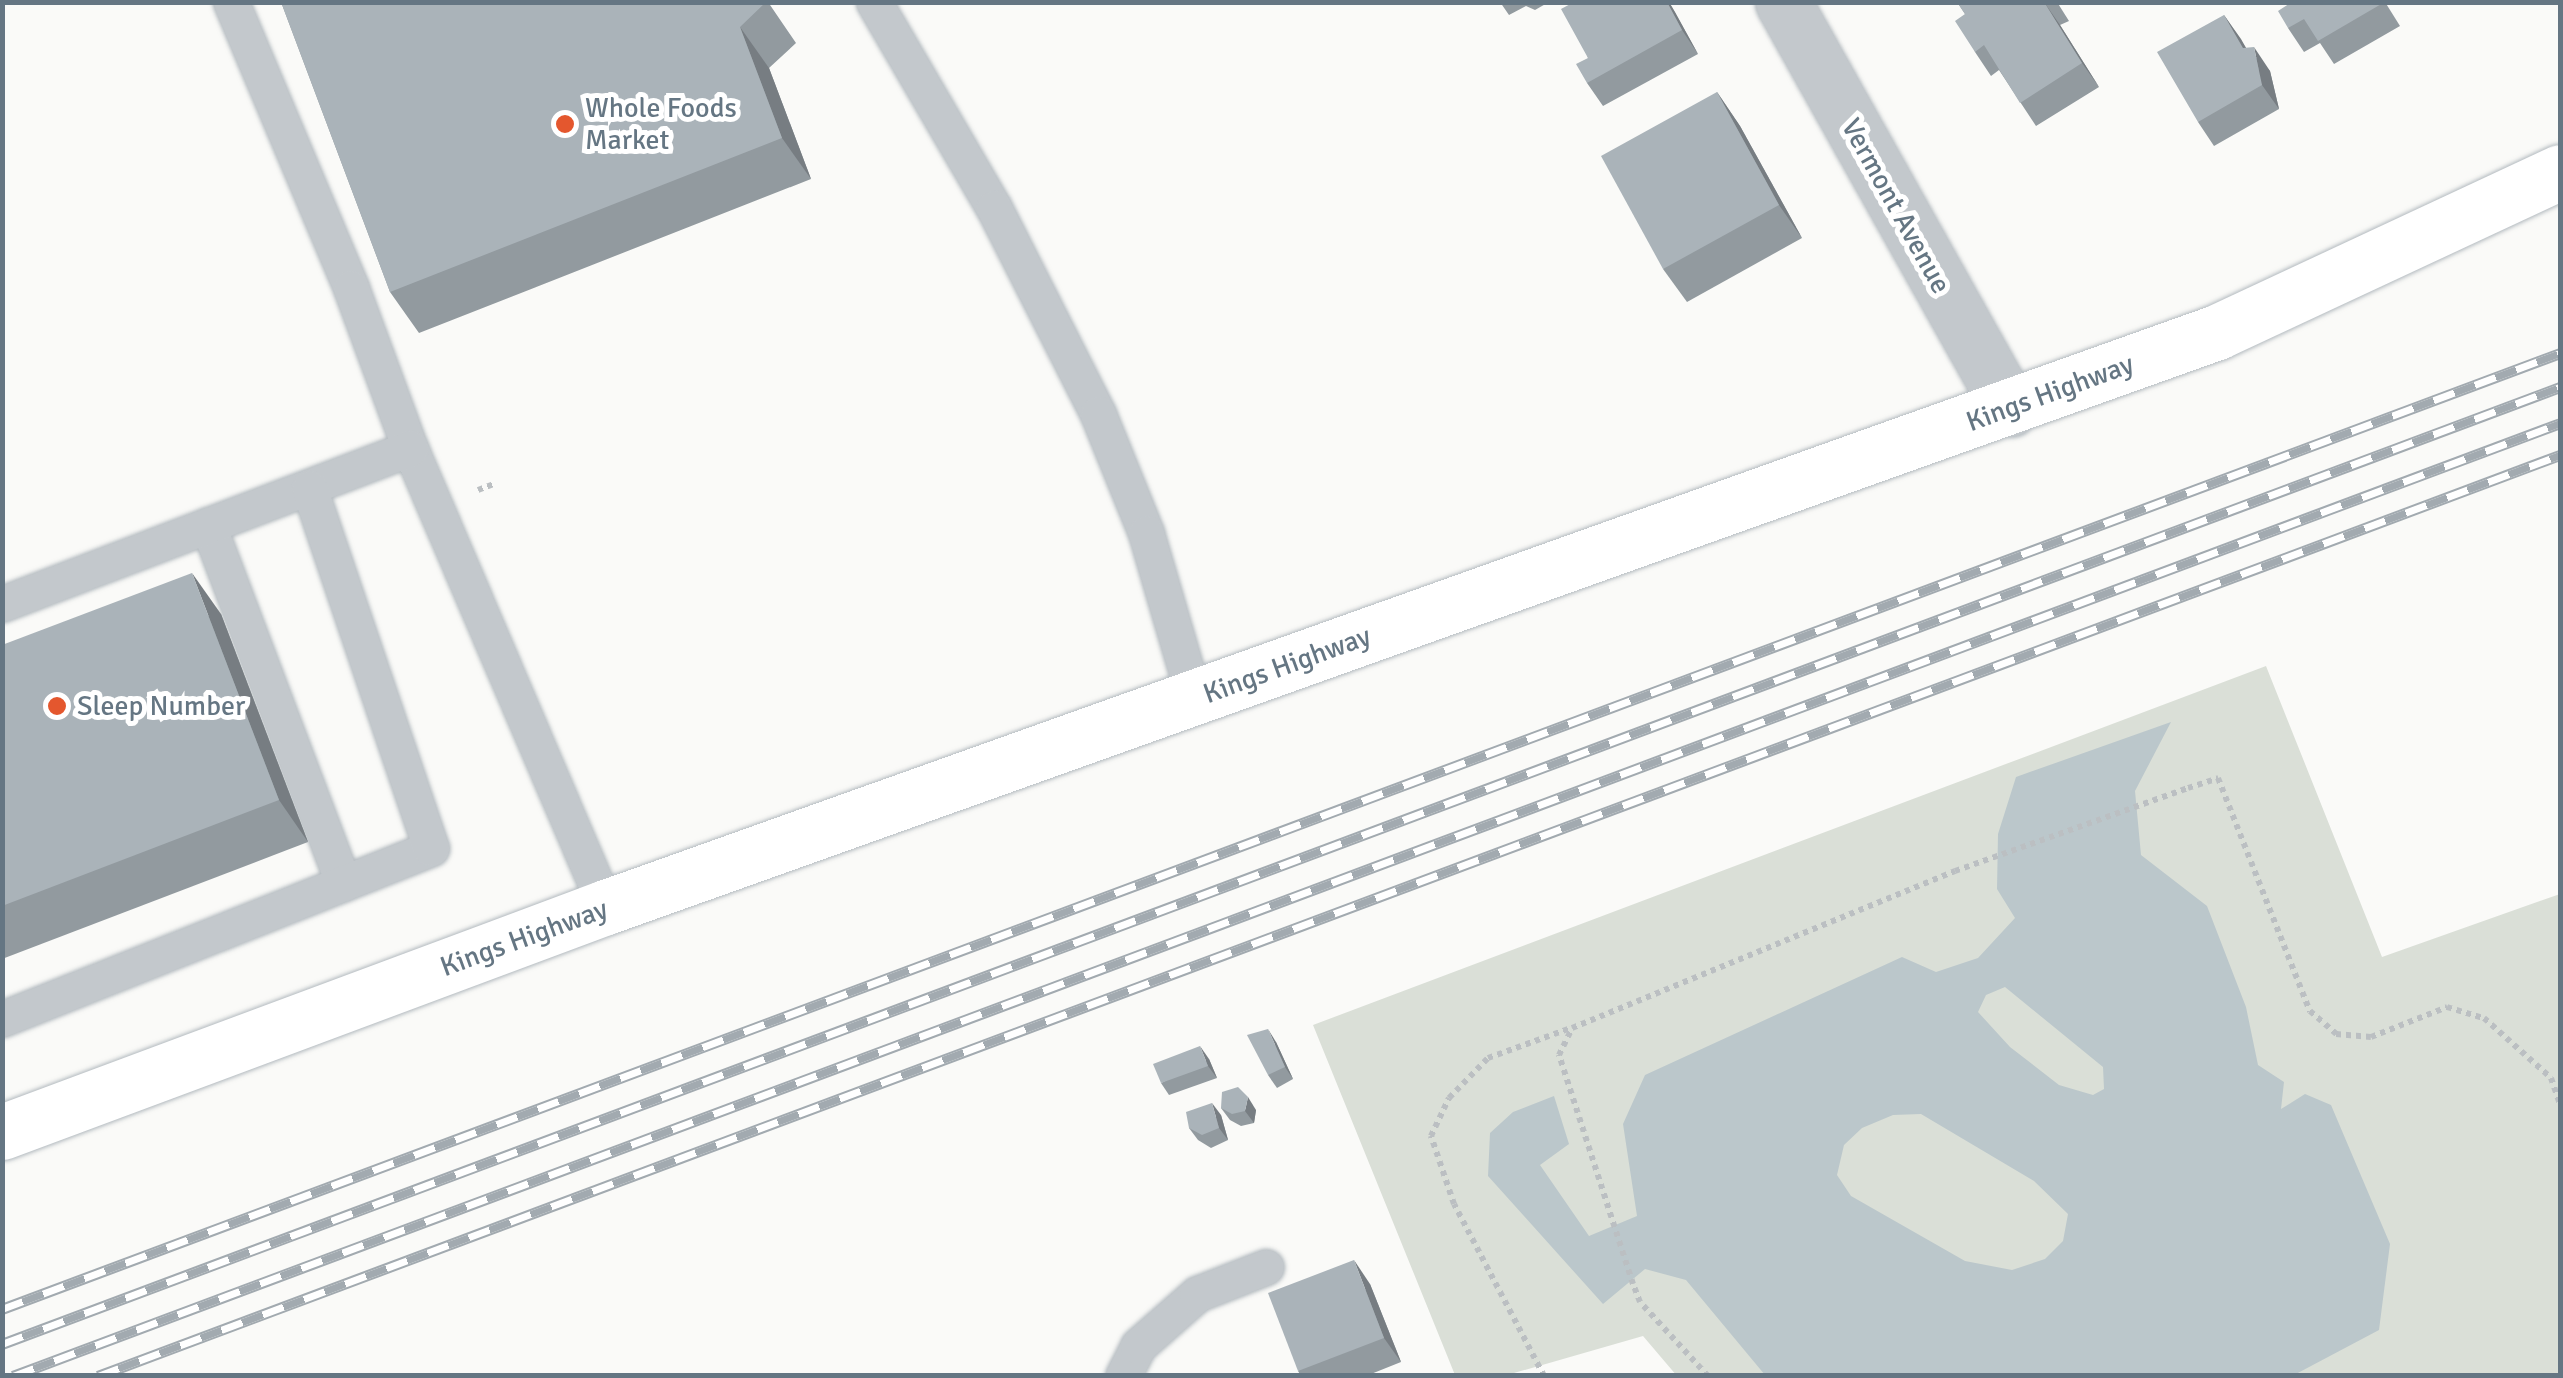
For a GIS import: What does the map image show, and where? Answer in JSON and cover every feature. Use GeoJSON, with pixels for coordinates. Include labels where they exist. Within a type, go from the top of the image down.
{"type":"FeatureCollection","features":[{"type":"Feature","properties":{"kind":"main road","name":"Kings Highway"},"geometry":{"type":"LineString","coordinates":[[2,1132],[606,907],[2217,332],[2560,172]]}},
{"type":"Feature","properties":{"kind":"street","name":"Vermont Avenue"},"geometry":{"type":"LineString","coordinates":[[1783,2],[2010,408]]}},
{"type":"Feature","properties":{"kind":"lane"},"geometry":{"type":"LineString","coordinates":[[231,2],[351,288],[410,448],[606,907]]}},
{"type":"Feature","properties":{"kind":"lane"},"geometry":{"type":"LineString","coordinates":[[874,2],[994,208],[1098,414],[1146,533],[1194,698]]}},
{"type":"Feature","properties":{"kind":"lane"},"geometry":{"type":"LineString","coordinates":[[2,604],[410,448]]}},
{"type":"Feature","properties":{"kind":"lane"},"geometry":{"type":"LineString","coordinates":[[2,1019],[431,848],[309,488]]}},
{"type":"Feature","properties":{"kind":"lane"},"geometry":{"type":"LineString","coordinates":[[208,524],[343,883]]}},
{"type":"Feature","properties":{"kind":"lane"},"geometry":{"type":"LineString","coordinates":[[1123,1376],[1138,1346],[1197,1294],[1266,1267]]}},
{"type":"Feature","properties":{"kind":"path"},"geometry":{"type":"LineString","coordinates":[[1544,1376],[1454,1204],[1431,1136],[1449,1098],[1488,1058],[1572,1028],[1955,871],[2218,778],[2310,1011],[2336,1034],[2371,1037],[2448,1007],[2484,1018],[2550,1078],[2560,1104]]}},
{"type":"Feature","properties":{"kind":"path"},"geometry":{"type":"LineString","coordinates":[[1572,1028],[1559,1054],[1640,1302],[1708,1376]]}},
{"type":"Feature","properties":{"kind":"shaded area"},"geometry":{"type":"Polygon","coordinates":[[[2266,666],[2382,957],[2560,894],[2560,1375],[1677,1376],[1643,1336],[1507,1375],[1455,1375],[1313,1025],[2266,666]]]}},
{"type":"Feature","properties":{"kind":"shaded area"},"geometry":{"type":"Polygon","coordinates":[[[2171,722],[2135,791],[2141,855],[2207,906],[2246,1007],[2258,1065],[2284,1082],[2281,1109],[2305,1094],[2331,1105],[2390,1244],[2379,1330],[2294,1375],[1765,1375],[1686,1280],[1645,1269],[1603,1304],[1488,1176],[1490,1133],[1513,1112],[1554,1096],[1569,1144],[1540,1165],[1589,1236],[1637,1216],[1623,1124],[1645,1075],[1902,957],[1936,972],[1978,958],[2015,918],[1997,889],[1998,834],[2016,777],[2171,722]],[[2005,987],[1986,995],[1978,1012],[2010,1047],[2059,1085],[2093,1095],[2104,1089],[2103,1067],[2005,987]],[[1921,1114],[1893,1115],[1862,1128],[1844,1145],[1837,1175],[1851,1196],[1965,1261],[2012,1270],[2045,1259],[2063,1241],[2068,1214],[2034,1181],[1921,1114]]]}},
{"type":"Feature","properties":{"kind":"building","name":"Whole Foods Market"},"geometry":{"type":"Polygon","coordinates":[[[281,2],[766,2],[740,27],[782,138],[390,292],[281,2]]]}},
{"type":"Feature","properties":{"kind":"building"},"geometry":{"type":"Polygon","coordinates":[[[1574,2],[1667,2],[1682,30],[1587,83],[1576,64],[1588,58],[1561,9],[1574,2]]]}},
{"type":"Feature","properties":{"kind":"building"},"geometry":{"type":"Polygon","coordinates":[[[1957,2],[2044,2],[2082,63],[2020,103],[1984,45],[1975,52],[1955,21],[1965,14],[1957,2]]]}},
{"type":"Feature","properties":{"kind":"building"},"geometry":{"type":"Polygon","coordinates":[[[2292,2],[2383,3],[2318,41],[2304,19],[2288,28],[2278,11],[2292,2]]]}},
{"type":"Feature","properties":{"kind":"building"},"geometry":{"type":"Polygon","coordinates":[[[2224,15],[2243,48],[2254,47],[2262,85],[2198,122],[2157,52],[2224,15]]]}},
{"type":"Feature","properties":{"kind":"building"},"geometry":{"type":"Polygon","coordinates":[[[1717,92],[1779,205],[1663,269],[1601,156],[1717,92]]]}},
{"type":"Feature","properties":{"kind":"building"},"geometry":{"type":"Polygon","coordinates":[[[192,573],[279,800],[2,906],[2,645],[192,573]]]}},
{"type":"Feature","properties":{"kind":"building"},"geometry":{"type":"Polygon","coordinates":[[[1268,1029],[1285,1067],[1268,1075],[1247,1035],[1268,1029]]]}},
{"type":"Feature","properties":{"kind":"building"},"geometry":{"type":"Polygon","coordinates":[[[1200,1046],[1208,1066],[1161,1083],[1153,1064],[1200,1046]]]}},
{"type":"Feature","properties":{"kind":"building"},"geometry":{"type":"Polygon","coordinates":[[[1238,1087],[1248,1097],[1245,1111],[1232,1114],[1221,1108],[1222,1092],[1238,1087]]]}},
{"type":"Feature","properties":{"kind":"building"},"geometry":{"type":"Polygon","coordinates":[[[1212,1103],[1219,1128],[1202,1135],[1189,1128],[1186,1112],[1212,1103]]]}},
{"type":"Feature","properties":{"kind":"building"},"geometry":{"type":"Polygon","coordinates":[[[1354,1260],[1384,1338],[1298,1371],[1268,1293],[1354,1260]]]}},
{"type":"Feature","properties":{"kind":"railway"},"geometry":{"type":"LineString","coordinates":[[2,1309],[2560,353]]}},
{"type":"Feature","properties":{"kind":"railway"},"geometry":{"type":"LineString","coordinates":[[2,1344],[2560,387]]}},
{"type":"Feature","properties":{"kind":"railway"},"geometry":{"type":"LineString","coordinates":[[13,1376],[2560,423]]}},
{"type":"Feature","properties":{"kind":"railway"},"geometry":{"type":"LineString","coordinates":[[98,1376],[2560,455]]}},
{"type":"Feature","properties":{"kind":"place","name":"Whole Foods Market"},"geometry":{"type":"Point","coordinates":[565,124]}},
{"type":"Feature","properties":{"kind":"place","name":"Sleep Number"},"geometry":{"type":"Point","coordinates":[57,706]}}]}
